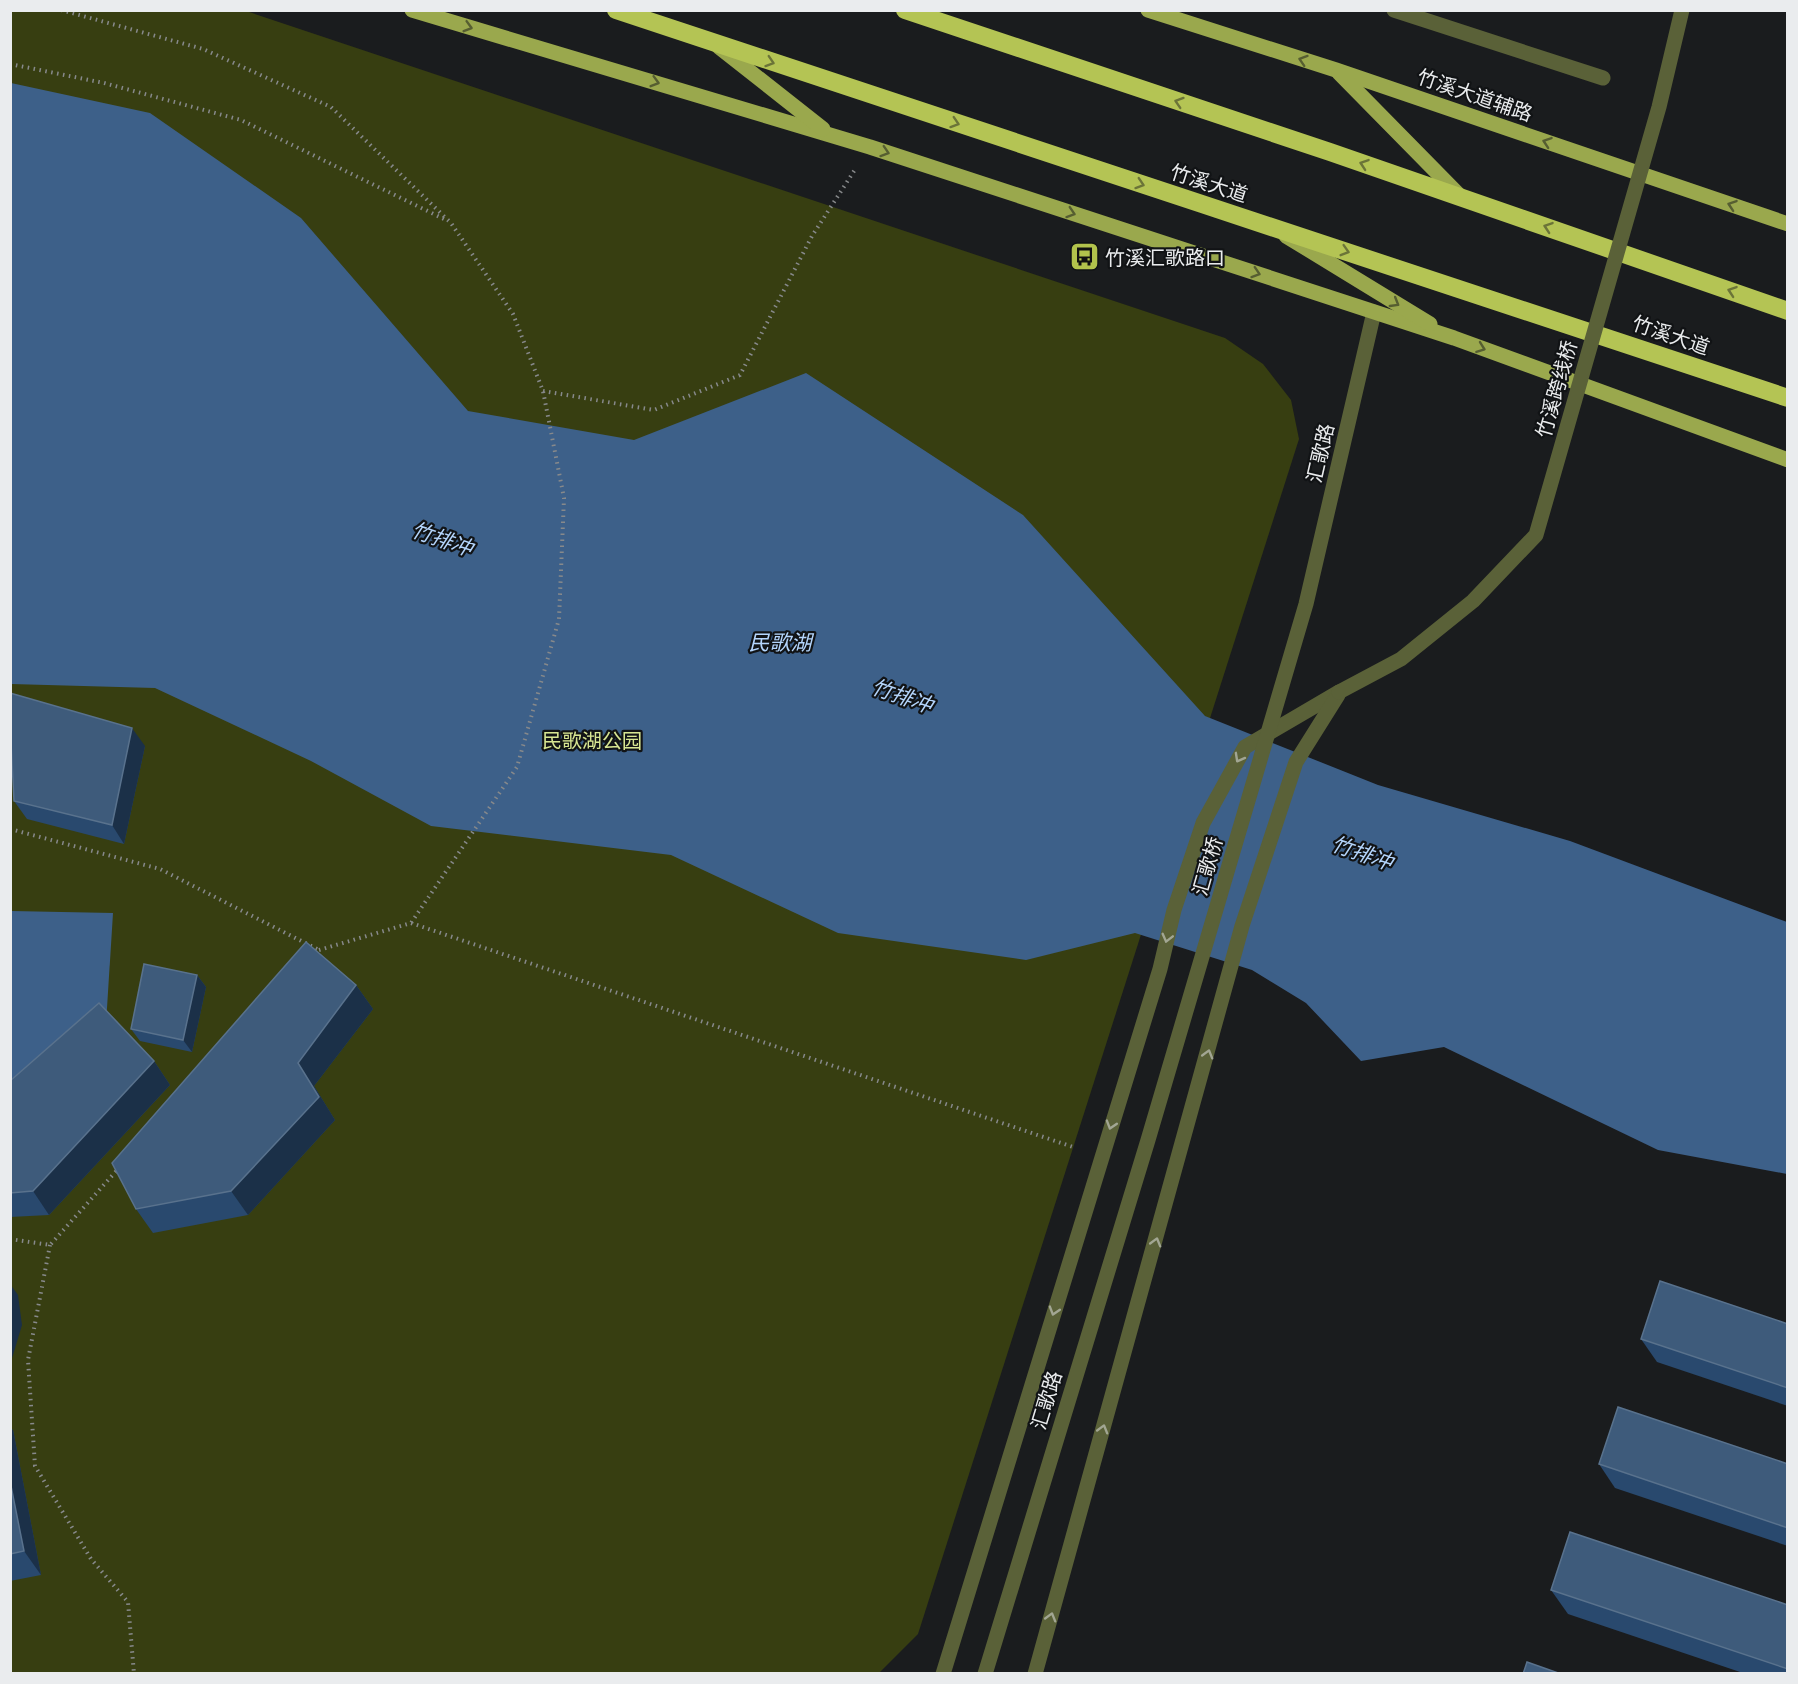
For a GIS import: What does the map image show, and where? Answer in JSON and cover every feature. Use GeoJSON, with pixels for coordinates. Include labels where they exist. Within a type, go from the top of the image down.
{"type":"FeatureCollection","features":[{"type":"Feature","properties":{"kind":"highway","name":"竹溪大道"},"geometry":{"type":"LineString","coordinates":[[616,10],[1274,229],[1408,270],[1788,398]]}},
{"type":"Feature","properties":{"kind":"highway"},"geometry":{"type":"LineString","coordinates":[[905,10],[1461,197],[1788,311]]}},
{"type":"Feature","properties":{"kind":"main road"},"geometry":{"type":"LineString","coordinates":[[411,10],[870,147],[1454,338],[1788,460]]}},
{"type":"Feature","properties":{"kind":"main road","name":"竹溪大道辅路"},"geometry":{"type":"LineString","coordinates":[[1148,10],[1336,70],[1788,224]]}},
{"type":"Feature","properties":{"kind":"main road"},"geometry":{"type":"LineString","coordinates":[[714,43],[830,134]]}},
{"type":"Feature","properties":{"kind":"main road"},"geometry":{"type":"LineString","coordinates":[[1336,70],[1461,197]]}},
{"type":"Feature","properties":{"kind":"main road"},"geometry":{"type":"LineString","coordinates":[[1274,229],[1454,338]]}},
{"type":"Feature","properties":{"kind":"street"},"geometry":{"type":"LineString","coordinates":[[1394,10],[1603,78]]}},
{"type":"Feature","properties":{"kind":"street","name":"竹溪跨线桥"},"geometry":{"type":"LineString","coordinates":[[943,1674],[1160,969],[1174,910],[1203,823],[1245,747],[1410,652],[1473,601],[1536,535],[1659,107],[1682,10]]}},
{"type":"Feature","properties":{"kind":"street","name":"汇歌路"},"geometry":{"type":"LineString","coordinates":[[1306,604],[1374,312]]}},
{"type":"Feature","properties":{"kind":"street","name":"汇歌桥"},"geometry":{"type":"LineString","coordinates":[[1148,1140],[1306,604]]}},
{"type":"Feature","properties":{"kind":"street"},"geometry":{"type":"LineString","coordinates":[[1035,1674],[1245,915],[1296,762],[1339,692]]}},
{"type":"Feature","properties":{"kind":"street","name":"汇歌路"},"geometry":{"type":"LineString","coordinates":[[985,1674],[1148,1140]]}},
{"type":"Feature","properties":{"kind":"path"},"geometry":{"type":"LineString","coordinates":[[61,10],[203,50],[331,107],[451,223],[513,314],[543,392],[564,498],[559,620],[517,767],[411,923]]}},
{"type":"Feature","properties":{"kind":"path"},"geometry":{"type":"LineString","coordinates":[[10,64],[104,83],[241,120],[451,223]]}},
{"type":"Feature","properties":{"kind":"path"},"geometry":{"type":"LineString","coordinates":[[543,392],[654,410],[740,375],[812,236],[870,147]]}},
{"type":"Feature","properties":{"kind":"path"},"geometry":{"type":"LineString","coordinates":[[10,829],[160,868],[318,950]]}},
{"type":"Feature","properties":{"kind":"path"},"geometry":{"type":"LineString","coordinates":[[311,959],[318,950],[411,923],[1073,1148]]}},
{"type":"Feature","properties":{"kind":"path"},"geometry":{"type":"LineString","coordinates":[[122,1166],[50,1245],[28,1360],[35,1466],[91,1559],[128,1602],[134,1674]]}},
{"type":"Feature","properties":{"kind":"path"},"geometry":{"type":"LineString","coordinates":[[10,1239],[50,1245]]}},
{"type":"Feature","properties":{"kind":"green space","name":"民歌湖公园"},"geometry":{"type":"Polygon","coordinates":[[[11,11],[246,11],[1225,338],[1263,364],[1291,400],[1299,439],[918,1634],[878,1674],[11,1674],[11,11]]]}},
{"type":"Feature","properties":{"kind":"water","name":"民歌湖"},"geometry":{"type":"Polygon","coordinates":[[[11,83],[150,113],[301,218],[468,411],[634,440],[806,373],[1023,515],[1205,716],[1378,785],[1570,841],[1787,922],[1787,1174],[1658,1150],[1444,1047],[1361,1061],[1306,1003],[1252,970],[1135,933],[1026,960],[838,933],[671,855],[431,826],[311,761],[155,688],[11,684],[11,83]]]}},
{"type":"Feature","properties":{"kind":"water"},"geometry":{"type":"Polygon","coordinates":[[[11,911],[113,913],[106,1024],[11,1099],[11,911]]]}},
{"type":"Feature","properties":{"kind":"building"},"geometry":{"type":"Polygon","coordinates":[[[10,693],[132,728],[112,825],[14,801],[10,693]]]}},
{"type":"Feature","properties":{"kind":"building"},"geometry":{"type":"Polygon","coordinates":[[[306,942],[356,985],[298,1063],[319,1097],[231,1191],[136,1209],[112,1163],[306,942]]]}},
{"type":"Feature","properties":{"kind":"building"},"geometry":{"type":"Polygon","coordinates":[[[144,964],[197,975],[183,1040],[131,1029],[144,964]]]}},
{"type":"Feature","properties":{"kind":"building"},"geometry":{"type":"Polygon","coordinates":[[[99,1003],[154,1061],[33,1191],[10,1193],[10,1081],[99,1003]]]}},
{"type":"Feature","properties":{"kind":"building"},"geometry":{"type":"Polygon","coordinates":[[[1660,1281],[1788,1324],[1788,1388],[1641,1339],[1660,1281]]]}},
{"type":"Feature","properties":{"kind":"building"},"geometry":{"type":"Polygon","coordinates":[[[1618,1407],[1788,1464],[1788,1528],[1599,1464],[1618,1407]]]}},
{"type":"Feature","properties":{"kind":"building"},"geometry":{"type":"Polygon","coordinates":[[[10,1481],[24,1551],[10,1554],[10,1481]]]}},
{"type":"Feature","properties":{"kind":"building"},"geometry":{"type":"Polygon","coordinates":[[[1570,1532],[1788,1605],[1788,1669],[1551,1590],[1570,1532]]]}},
{"type":"Feature","properties":{"kind":"building"},"geometry":{"type":"Polygon","coordinates":[[[1527,1662],[1561,1674],[1523,1674],[1527,1662]]]}},
{"type":"Feature","properties":{"kind":"place","name":"竹溪汇歌路口"},"geometry":{"type":"Point","coordinates":[1084,257]}},
{"type":"Feature","properties":{"kind":"water label","name":"竹排冲"},"geometry":{"type":"Point","coordinates":[442,539]}},
{"type":"Feature","properties":{"kind":"water label","name":"竹排冲"},"geometry":{"type":"Point","coordinates":[902,696]}},
{"type":"Feature","properties":{"kind":"water label","name":"竹排冲"},"geometry":{"type":"Point","coordinates":[1362,853]}}]}
